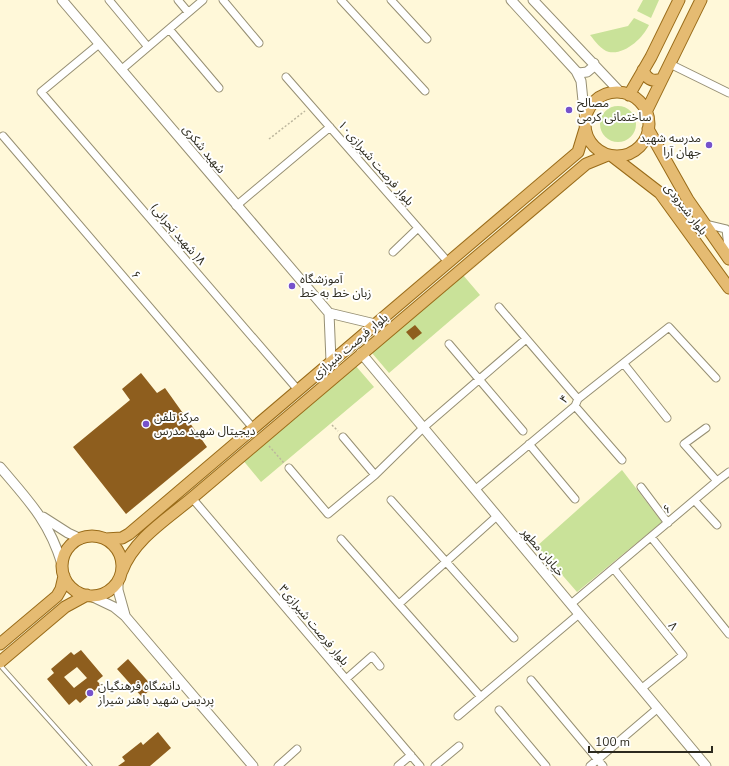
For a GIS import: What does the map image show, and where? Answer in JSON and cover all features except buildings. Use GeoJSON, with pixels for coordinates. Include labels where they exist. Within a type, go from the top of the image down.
{"type":"FeatureCollection","features":[{"type":"Feature","properties":{"kind":"main road"},"geometry":{"type":"LineString","coordinates":[[625,94],[643,70],[680,0]]}},
{"type":"Feature","properties":{"kind":"main road"},"geometry":{"type":"LineString","coordinates":[[646,112],[701,0]]}},
{"type":"Feature","properties":{"kind":"main road"},"geometry":{"type":"LineString","coordinates":[[643,70],[650,80],[656,81],[662,79]]}},
{"type":"Feature","properties":{"kind":"main road"},"geometry":{"type":"LineString","coordinates":[[610,93],[625,94],[639,102],[646,112],[648,129],[646,137],[636,150],[621,156],[610,155],[597,150],[592,144],[585,125],[590,107],[600,97],[610,93]]}},
{"type":"Feature","properties":{"kind":"main road","name":"بلوار فرصت شیرازی"},"geometry":{"type":"LineString","coordinates":[[105,539],[122,538],[128,534],[578,152],[585,125]]}},
{"type":"Feature","properties":{"kind":"main road","name":"بلوار شیرودی"},"geometry":{"type":"LineString","coordinates":[[648,129],[688,200],[729,258]]}},
{"type":"Feature","properties":{"kind":"main road","name":"بلوار فرصت شیرازی"},"geometry":{"type":"LineString","coordinates":[[120,576],[126,559],[135,546],[361,353],[586,164],[610,155]]}},
{"type":"Feature","properties":{"kind":"main road","name":"بلوار شیرودی"},"geometry":{"type":"LineString","coordinates":[[610,155],[660,193],[729,288]]}},
{"type":"Feature","properties":{"kind":"main road"},"geometry":{"type":"LineString","coordinates":[[0,644],[57,596],[61,589],[64,576],[62,564],[68,548],[81,539],[93,536],[105,539],[117,550],[121,558],[120,576],[107,592],[89,596],[65,607],[0,663]]}},
{"type":"Feature","properties":{"kind":"main road"},"geometry":{"type":"LineString","coordinates":[[64,576],[74,590],[89,596]]}},
{"type":"Feature","properties":{"kind":"street","name":"شهید شکری"},"geometry":{"type":"LineString","coordinates":[[62,0],[236,206],[329,313]]}},
{"type":"Feature","properties":{"kind":"street"},"geometry":{"type":"LineString","coordinates":[[109,0],[148,47]]}},
{"type":"Feature","properties":{"kind":"street"},"geometry":{"type":"LineString","coordinates":[[178,0],[188,12]]}},
{"type":"Feature","properties":{"kind":"street"},"geometry":{"type":"LineString","coordinates":[[121,70],[203,0]]}},
{"type":"Feature","properties":{"kind":"street"},"geometry":{"type":"LineString","coordinates":[[223,0],[259,43]]}},
{"type":"Feature","properties":{"kind":"street"},"geometry":{"type":"LineString","coordinates":[[391,0],[427,40]]}},
{"type":"Feature","properties":{"kind":"street"},"geometry":{"type":"LineString","coordinates":[[511,0],[576,71],[581,81],[585,125]]}},
{"type":"Feature","properties":{"kind":"street"},"geometry":{"type":"LineString","coordinates":[[534,0],[625,94]]}},
{"type":"Feature","properties":{"kind":"street"},"geometry":{"type":"LineString","coordinates":[[345,1],[425,91]]}},
{"type":"Feature","properties":{"kind":"street"},"geometry":{"type":"LineString","coordinates":[[169,29],[219,88]]}},
{"type":"Feature","properties":{"kind":"street","name":"(شهید بَحرانی )۸"},"geometry":{"type":"LineString","coordinates":[[99,44],[41,92],[298,390]]}},
{"type":"Feature","properties":{"kind":"street"},"geometry":{"type":"LineString","coordinates":[[576,71],[579,73],[587,72],[593,67],[594,62]]}},
{"type":"Feature","properties":{"kind":"street"},"geometry":{"type":"LineString","coordinates":[[670,64],[729,92]]}},
{"type":"Feature","properties":{"kind":"street","name":"بلوار فرصت شیرازی۱۰"},"geometry":{"type":"LineString","coordinates":[[286,77],[448,262]]}},
{"type":"Feature","properties":{"kind":"street"},"geometry":{"type":"LineString","coordinates":[[236,206],[330,126]]}},
{"type":"Feature","properties":{"kind":"street","name":"۶"},"geometry":{"type":"LineString","coordinates":[[3,136],[253,428]]}},
{"type":"Feature","properties":{"kind":"street"},"geometry":{"type":"LineString","coordinates":[[705,224],[727,227],[729,258]]}},
{"type":"Feature","properties":{"kind":"street"},"geometry":{"type":"LineString","coordinates":[[393,252],[418,228]]}},
{"type":"Feature","properties":{"kind":"street"},"geometry":{"type":"LineString","coordinates":[[499,307],[577,402],[622,460]]}},
{"type":"Feature","properties":{"kind":"street"},"geometry":{"type":"LineString","coordinates":[[331,361],[329,313],[375,324]]}},
{"type":"Feature","properties":{"kind":"street","name":"۴"},"geometry":{"type":"LineString","coordinates":[[476,489],[577,402],[669,327],[716,378]]}},
{"type":"Feature","properties":{"kind":"street"},"geometry":{"type":"LineString","coordinates":[[289,468],[328,514],[375,475],[424,427],[526,339]]}},
{"type":"Feature","properties":{"kind":"street"},"geometry":{"type":"LineString","coordinates":[[449,344],[522,432]]}},
{"type":"Feature","properties":{"kind":"street","name":"خیابان مطهر"},"geometry":{"type":"LineString","coordinates":[[361,353],[706,766]]}},
{"type":"Feature","properties":{"kind":"street"},"geometry":{"type":"LineString","coordinates":[[624,364],[667,418]]}},
{"type":"Feature","properties":{"kind":"street"},"geometry":{"type":"LineString","coordinates":[[706,428],[684,444],[717,481]]}},
{"type":"Feature","properties":{"kind":"street"},"geometry":{"type":"LineString","coordinates":[[343,437],[375,475]]}},
{"type":"Feature","properties":{"kind":"street"},"geometry":{"type":"LineString","coordinates":[[529,444],[575,499]]}},
{"type":"Feature","properties":{"kind":"street"},"geometry":{"type":"LineString","coordinates":[[0,467],[40,515],[52,535],[62,564]]}},
{"type":"Feature","properties":{"kind":"street","name":"۶"},"geometry":{"type":"LineString","coordinates":[[571,604],[729,472]]}},
{"type":"Feature","properties":{"kind":"street"},"geometry":{"type":"LineString","coordinates":[[641,487],[668,522]]}},
{"type":"Feature","properties":{"kind":"street","name":"۳بلوار فرصت شیرازی"},"geometry":{"type":"LineString","coordinates":[[192,498],[420,766]]}},
{"type":"Feature","properties":{"kind":"street"},"geometry":{"type":"LineString","coordinates":[[391,500],[514,638]]}},
{"type":"Feature","properties":{"kind":"street"},"geometry":{"type":"LineString","coordinates":[[694,501],[717,525]]}},
{"type":"Feature","properties":{"kind":"street"},"geometry":{"type":"LineString","coordinates":[[40,515],[68,533],[81,539]]}},
{"type":"Feature","properties":{"kind":"street"},"geometry":{"type":"LineString","coordinates":[[399,604],[497,516]]}},
{"type":"Feature","properties":{"kind":"street"},"geometry":{"type":"LineString","coordinates":[[651,537],[729,634]]}},
{"type":"Feature","properties":{"kind":"street"},"geometry":{"type":"LineString","coordinates":[[341,540],[481,697]]}},
{"type":"Feature","properties":{"kind":"street","name":"۸"},"geometry":{"type":"LineString","coordinates":[[614,569],[682,655],[641,689]]}},
{"type":"Feature","properties":{"kind":"street"},"geometry":{"type":"LineString","coordinates":[[120,576],[119,596],[125,616]]}},
{"type":"Feature","properties":{"kind":"street"},"geometry":{"type":"LineString","coordinates":[[89,596],[114,606],[125,616],[253,766]]}},
{"type":"Feature","properties":{"kind":"street"},"geometry":{"type":"LineString","coordinates":[[458,716],[579,614]]}},
{"type":"Feature","properties":{"kind":"street"},"geometry":{"type":"LineString","coordinates":[[346,679],[372,656],[380,666]]}},
{"type":"Feature","properties":{"kind":"street"},"geometry":{"type":"LineString","coordinates":[[531,680],[603,766]]}},
{"type":"Feature","properties":{"kind":"street"},"geometry":{"type":"LineString","coordinates":[[590,766],[658,708]]}},
{"type":"Feature","properties":{"kind":"street"},"geometry":{"type":"LineString","coordinates":[[499,710],[546,766]]}},
{"type":"Feature","properties":{"kind":"street"},"geometry":{"type":"LineString","coordinates":[[436,766],[459,746]]}},
{"type":"Feature","properties":{"kind":"street"},"geometry":{"type":"LineString","coordinates":[[278,766],[297,749]]}},
{"type":"Feature","properties":{"kind":"street"},"geometry":{"type":"LineString","coordinates":[[398,766],[411,755]]}},
{"type":"Feature","properties":{"kind":"lane"},"geometry":{"type":"LineString","coordinates":[[0,663],[90,766]]}},
{"type":"Feature","properties":{"kind":"path"},"geometry":{"type":"LineString","coordinates":[[269,139],[312,106]]}},
{"type":"Feature","properties":{"kind":"path"},"geometry":{"type":"LineString","coordinates":[[261,438],[289,468]]}},
{"type":"Feature","properties":{"kind":"green space"},"geometry":{"type":"Polygon","coordinates":[[[643,0],[659,0],[651,18],[637,11],[643,0]]]}},
{"type":"Feature","properties":{"kind":"green space"},"geometry":{"type":"Polygon","coordinates":[[[634,18],[649,25],[638,40],[621,51],[606,51],[598,45],[590,35],[628,26],[634,18]]]}},
{"type":"Feature","properties":{"kind":"green space"},"geometry":{"type":"Polygon","coordinates":[[[622,106],[631,111],[635,117],[635,131],[631,137],[622,142],[614,142],[605,137],[601,131],[600,120],[605,111],[611,107],[622,106]]]}},
{"type":"Feature","properties":{"kind":"green space"},"geometry":{"type":"Polygon","coordinates":[[[463,275],[480,295],[389,373],[372,353],[463,275]]]}},
{"type":"Feature","properties":{"kind":"green space"},"geometry":{"type":"Polygon","coordinates":[[[355,365],[374,387],[261,482],[242,459],[355,365]]]}},
{"type":"Feature","properties":{"kind":"green space"},"geometry":{"type":"Polygon","coordinates":[[[622,470],[662,522],[577,592],[537,546],[622,470]]]}},
{"type":"Feature","properties":{"kind":"place","name":"مصالح ساختمانی کرمی"},"geometry":{"type":"Point","coordinates":[569,110]}},
{"type":"Feature","properties":{"kind":"place","name":"مدرسه شهید جهان آرا"},"geometry":{"type":"Point","coordinates":[709,145]}},
{"type":"Feature","properties":{"kind":"place","name":"آموزشگاه زبان خط به خط"},"geometry":{"type":"Point","coordinates":[292,286]}},
{"type":"Feature","properties":{"kind":"place","name":"مرکز تلفن دیجیتال شهید مدرس"},"geometry":{"type":"Point","coordinates":[146,424]}},
{"type":"Feature","properties":{"kind":"place","name":"دانشگاه فرهنگیان پردیس شهید باهنر شیراز"},"geometry":{"type":"Point","coordinates":[90,693]}}]}
